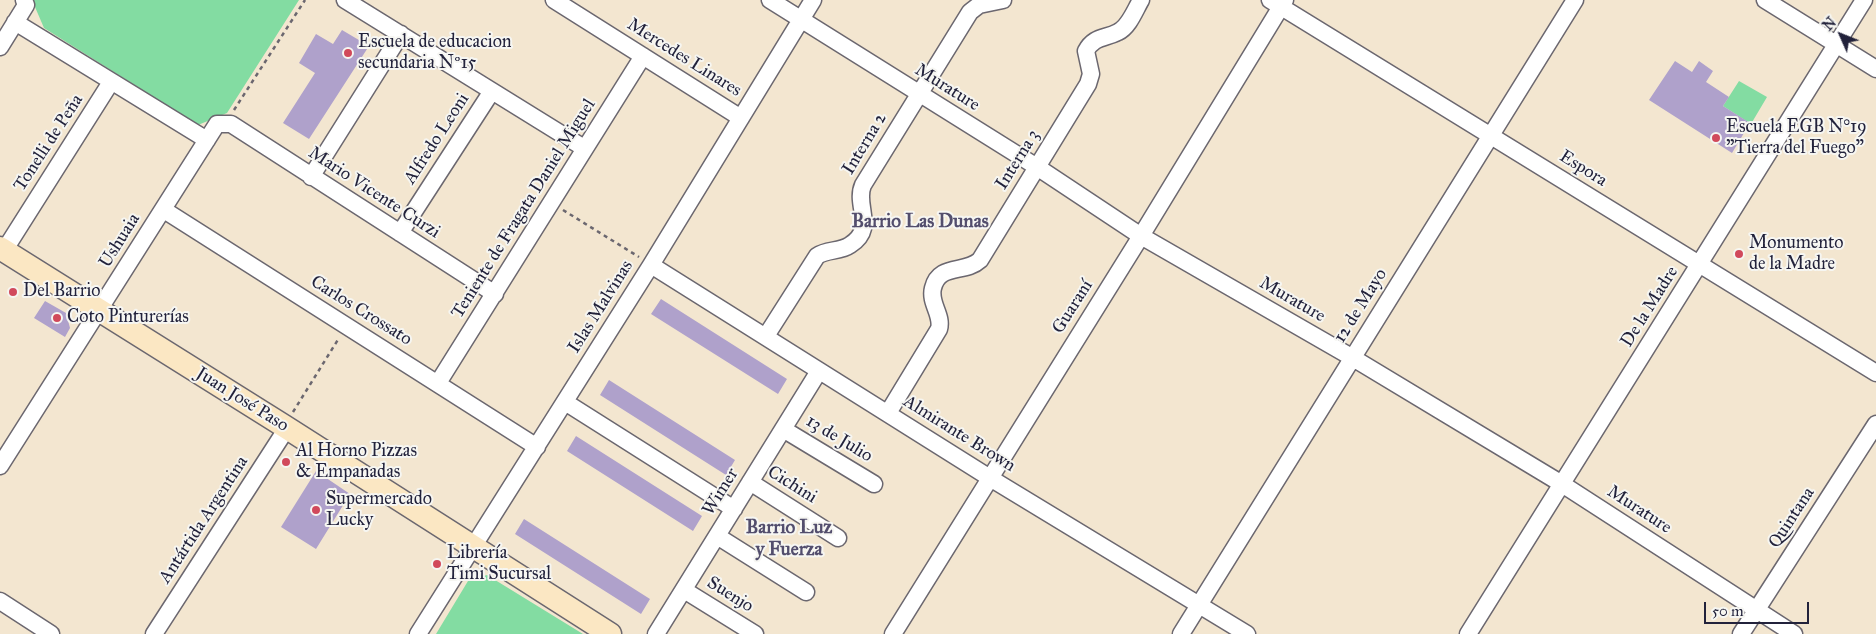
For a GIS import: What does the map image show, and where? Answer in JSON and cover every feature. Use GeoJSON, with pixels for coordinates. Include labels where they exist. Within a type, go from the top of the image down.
{"type":"FeatureCollection","features":[{"type":"Feature","properties":{"kind":"main road","name":"Juan José Paso"},"geometry":{"type":"LineString","coordinates":[[2,250],[610,634]]}},
{"type":"Feature","properties":{"kind":"street"},"geometry":{"type":"LineString","coordinates":[[0,47],[26,5],[24,0]]}},
{"type":"Feature","properties":{"kind":"street"},"geometry":{"type":"LineString","coordinates":[[345,0],[584,148]]}},
{"type":"Feature","properties":{"kind":"street","name":"Mercedes Linares"},"geometry":{"type":"LineString","coordinates":[[554,0],[741,118]]}},
{"type":"Feature","properties":{"kind":"street","name":"Murature"},"geometry":{"type":"LineString","coordinates":[[770,0],[1142,236],[1353,358],[1562,484],[1794,634]]}},
{"type":"Feature","properties":{"kind":"street","name":"Islas Malvinas"},"geometry":{"type":"LineString","coordinates":[[418,634],[651,265],[813,0]]}},
{"type":"Feature","properties":{"kind":"street","name":"Interna 2"},"geometry":{"type":"LineString","coordinates":[[766,336],[817,256],[852,245],[859,235],[864,226],[865,218],[860,199],[862,185],[974,8],[1003,0]]}},
{"type":"Feature","properties":{"kind":"street","name":"Interna 3"},"geometry":{"type":"LineString","coordinates":[[888,413],[939,330],[940,317],[932,298],[934,284],[949,270],[970,267],[980,260],[1088,84],[1091,74],[1086,51],[1090,44],[1099,38],[1119,32],[1141,0]]}},
{"type":"Feature","properties":{"kind":"street","name":"12 de Mayo"},"geometry":{"type":"LineString","coordinates":[[1181,634],[1575,0]]}},
{"type":"Feature","properties":{"kind":"street"},"geometry":{"type":"LineString","coordinates":[[1765,0],[1876,69]]}},
{"type":"Feature","properties":{"kind":"street","name":"De la Madre"},"geometry":{"type":"LineString","coordinates":[[1468,634],[1864,0]]}},
{"type":"Feature","properties":{"kind":"street","name":"Espora"},"geometry":{"type":"LineString","coordinates":[[1278,2],[1699,265],[1876,373]]}},
{"type":"Feature","properties":{"kind":"street","name":"Guaraní"},"geometry":{"type":"LineString","coordinates":[[892,634],[1142,236],[1278,2]]}},
{"type":"Feature","properties":{"kind":"street"},"geometry":{"type":"LineString","coordinates":[[16,22],[207,140]]}},
{"type":"Feature","properties":{"kind":"street"},"geometry":{"type":"LineString","coordinates":[[311,176],[401,34]]}},
{"type":"Feature","properties":{"kind":"street","name":"Teniente de Fragata Daniel Miguel"},"geometry":{"type":"LineString","coordinates":[[438,383],[643,56]]}},
{"type":"Feature","properties":{"kind":"street","name":"Tonelli de Peña"},"geometry":{"type":"LineString","coordinates":[[2,250],[111,82]]}},
{"type":"Feature","properties":{"kind":"street","name":"Alfredo Leoni"},"geometry":{"type":"LineString","coordinates":[[400,234],[492,91]]}},
{"type":"Feature","properties":{"kind":"street","name":"Ushuaia"},"geometry":{"type":"LineString","coordinates":[[0,466],[207,140],[218,124],[228,124]]}},
{"type":"Feature","properties":{"kind":"street","name":"Mario Vicente Curzi"},"geometry":{"type":"LineString","coordinates":[[228,124],[495,294]]}},
{"type":"Feature","properties":{"kind":"street","name":"Carlos Crossato"},"geometry":{"type":"LineString","coordinates":[[164,210],[537,447]]}},
{"type":"Feature","properties":{"kind":"street","name":"Almirante Brown"},"geometry":{"type":"LineString","coordinates":[[651,265],[990,478],[1247,634]]}},
{"type":"Feature","properties":{"kind":"street","name":"Wimer"},"geometry":{"type":"LineString","coordinates":[[656,634],[819,371]]}},
{"type":"Feature","properties":{"kind":"street"},"geometry":{"type":"LineString","coordinates":[[565,402],[734,508]]}},
{"type":"Feature","properties":{"kind":"street","name":"Quintana"},"geometry":{"type":"LineString","coordinates":[[1741,634],[1876,424]]}},
{"type":"Feature","properties":{"kind":"street","name":"Antártida Argentina"},"geometry":{"type":"LineString","coordinates":[[154,634],[285,427]]}},
{"type":"Feature","properties":{"kind":"street","name":"13 de Julio"},"geometry":{"type":"LineString","coordinates":[[784,429],[874,484]]}},
{"type":"Feature","properties":{"kind":"street","name":"Cichini"},"geometry":{"type":"LineString","coordinates":[[750,482],[838,538]]}},
{"type":"Feature","properties":{"kind":"street"},"geometry":{"type":"LineString","coordinates":[[717,536],[806,592]]}},
{"type":"Feature","properties":{"kind":"street","name":"Suenjo"},"geometry":{"type":"LineString","coordinates":[[684,590],[755,634]]}},
{"type":"Feature","properties":{"kind":"street"},"geometry":{"type":"LineString","coordinates":[[0,601],[51,634]]}},
{"type":"Feature","properties":{"kind":"path"},"geometry":{"type":"LineString","coordinates":[[228,124],[305,0]]}},
{"type":"Feature","properties":{"kind":"path"},"geometry":{"type":"LineString","coordinates":[[551,202],[651,265]]}},
{"type":"Feature","properties":{"kind":"path"},"geometry":{"type":"LineString","coordinates":[[285,427],[346,326]]}},
{"type":"Feature","properties":{"kind":"green space"},"geometry":{"type":"Polygon","coordinates":[[[32,0],[299,0],[227,113],[198,125],[44,28],[32,0]]]}},
{"type":"Feature","properties":{"kind":"green space"},"geometry":{"type":"Polygon","coordinates":[[[1739,81],[1767,97],[1751,124],[1723,106],[1739,81]]]}},
{"type":"Feature","properties":{"kind":"green space"},"geometry":{"type":"Polygon","coordinates":[[[487,575],[583,634],[436,634],[468,581],[487,575]]]}},
{"type":"Feature","properties":{"kind":"building"},"geometry":{"type":"Polygon","coordinates":[[[342,30],[369,46],[309,139],[283,123],[315,73],[299,63],[316,34],[333,44],[342,30]]]}},
{"type":"Feature","properties":{"kind":"building"},"geometry":{"type":"Polygon","coordinates":[[[1675,61],[1692,72],[1699,61],[1713,71],[1706,82],[1729,97],[1723,106],[1750,123],[1732,153],[1649,100],[1675,61]]]}},
{"type":"Feature","properties":{"kind":"building"},"geometry":{"type":"Polygon","coordinates":[[[661,299],[787,379],[778,394],[651,314],[661,299]]]}},
{"type":"Feature","properties":{"kind":"building","name":"Coto Pinturerías"},"geometry":{"type":"Polygon","coordinates":[[[45,301],[66,313],[70,328],[65,337],[34,318],[45,301]]]}},
{"type":"Feature","properties":{"kind":"building"},"geometry":{"type":"Polygon","coordinates":[[[609,380],[735,460],[726,475],[600,395],[609,380]]]}},
{"type":"Feature","properties":{"kind":"building"},"geometry":{"type":"Polygon","coordinates":[[[576,436],[702,516],[693,531],[567,451],[576,436]]]}},
{"type":"Feature","properties":{"kind":"building","name":"Supermercado Lucky"},"geometry":{"type":"Polygon","coordinates":[[[316,471],[350,494],[316,549],[281,527],[316,471]]]}},
{"type":"Feature","properties":{"kind":"building"},"geometry":{"type":"Polygon","coordinates":[[[524,519],[650,599],[641,614],[515,534],[524,519]]]}},
{"type":"Feature","properties":{"kind":"place","name":"Escuela de educacion secundaria Nº15"},"geometry":{"type":"Point","coordinates":[348,53]}},
{"type":"Feature","properties":{"kind":"place","name":"Escuela EGB N°19 \"Tierra del Fuego\""},"geometry":{"type":"Point","coordinates":[1716,138]}},
{"type":"Feature","properties":{"kind":"place","name":"Monumento de la Madre"},"geometry":{"type":"Point","coordinates":[1739,254]}},
{"type":"Feature","properties":{"kind":"place","name":"Del Barrio"},"geometry":{"type":"Point","coordinates":[13,292]}},
{"type":"Feature","properties":{"kind":"place","name":"Coto Pinturerías"},"geometry":{"type":"Point","coordinates":[57,318]}},
{"type":"Feature","properties":{"kind":"place","name":"Al Horno Pizzas & Empanadas"},"geometry":{"type":"Point","coordinates":[286,462]}},
{"type":"Feature","properties":{"kind":"place","name":"Supermercado Lucky"},"geometry":{"type":"Point","coordinates":[316,510]}},
{"type":"Feature","properties":{"kind":"place","name":"Librería Timi Sucursal"},"geometry":{"type":"Point","coordinates":[437,564]}},
{"type":"Feature","properties":{"kind":"district","name":"Barrio Las Dunas"},"geometry":{"type":"Point","coordinates":[920,222]}},
{"type":"Feature","properties":{"kind":"district","name":"Barrio Luz y Fuerza"},"geometry":{"type":"Point","coordinates":[789,539]}}]}
